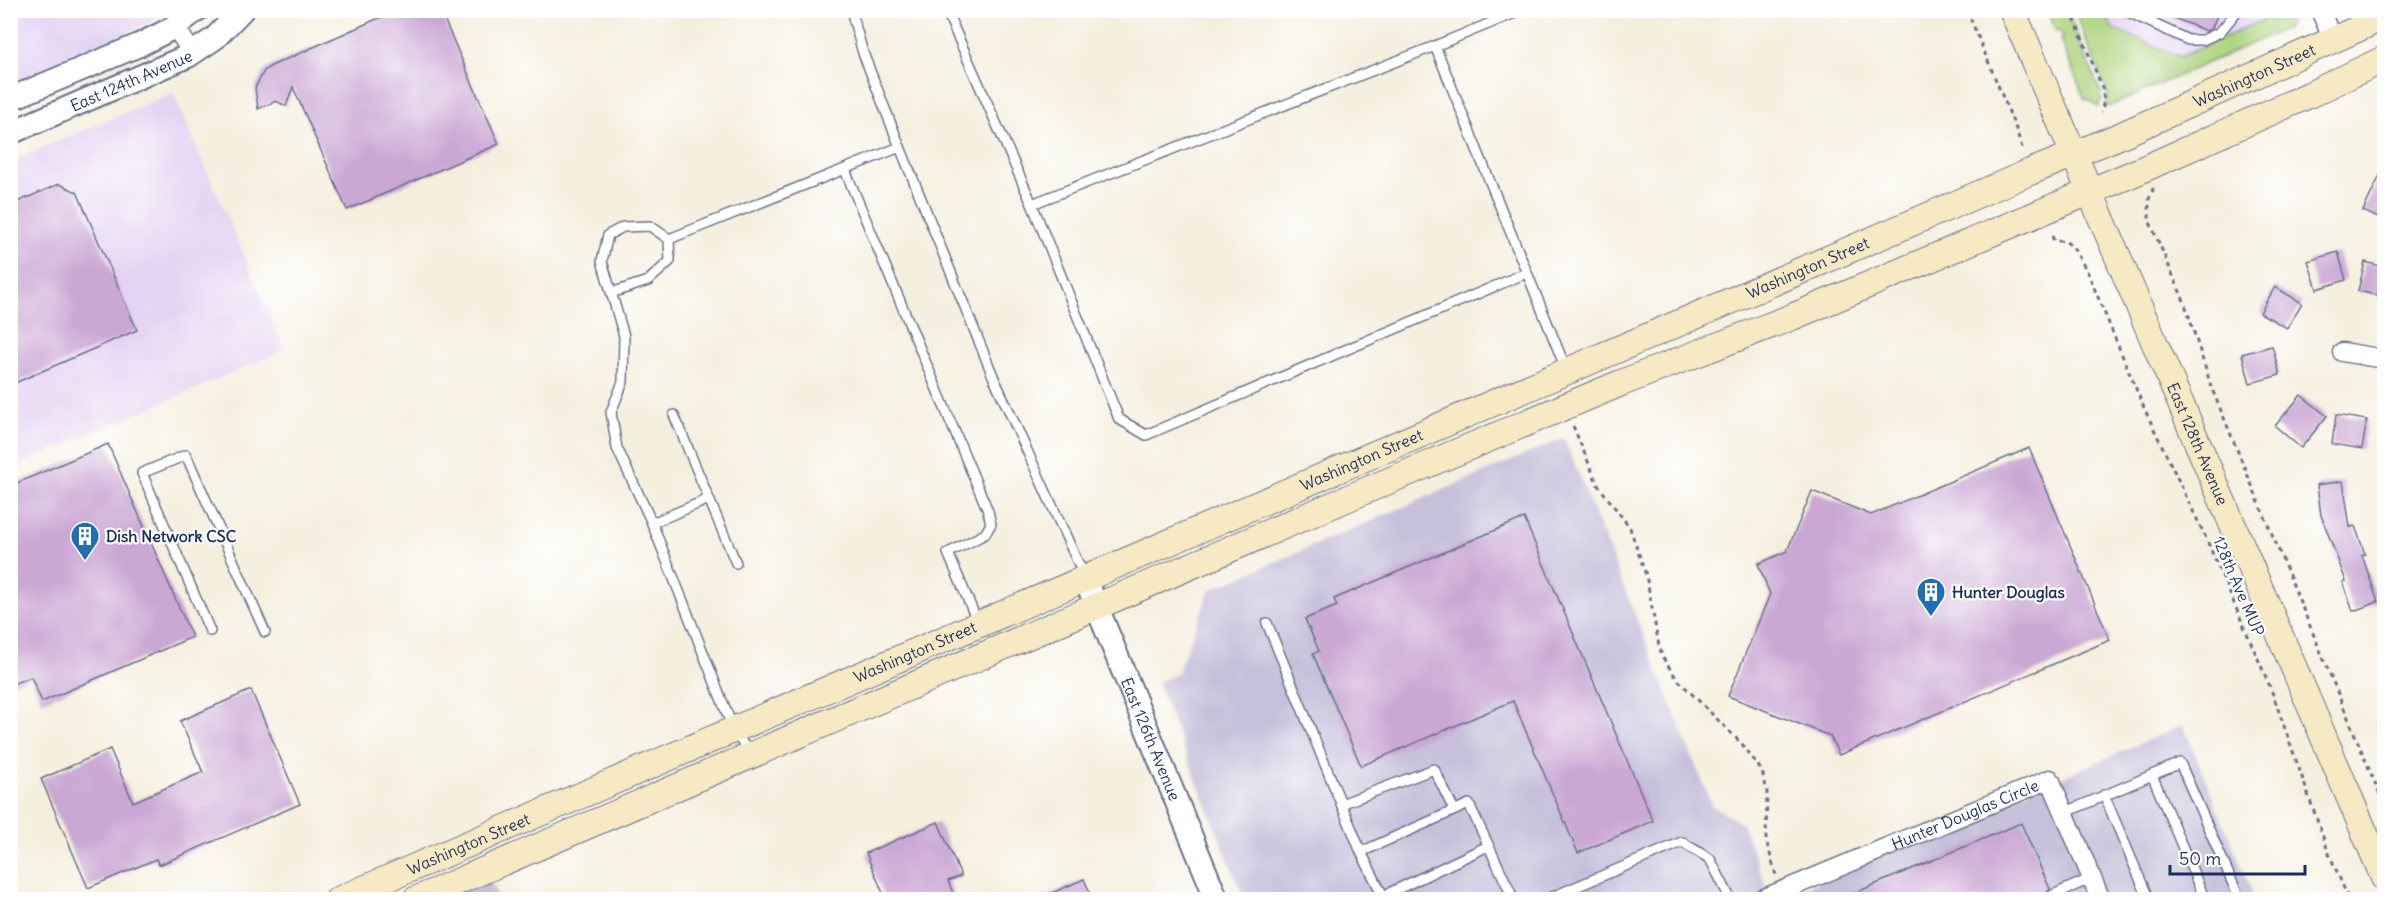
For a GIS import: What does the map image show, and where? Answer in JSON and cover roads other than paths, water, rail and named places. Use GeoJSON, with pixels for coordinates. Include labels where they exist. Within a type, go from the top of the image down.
{"type":"FeatureCollection","features":[{"type":"Feature","properties":{"kind":"main road","name":"East 128th Avenue"},"geometry":{"type":"LineString","coordinates":[[2012,10],[2385,878]]}},
{"type":"Feature","properties":{"kind":"main road","name":"Washington Street"},"geometry":{"type":"LineString","coordinates":[[338,900],[375,892],[734,731],[2074,154],[2385,17]]}},
{"type":"Feature","properties":{"kind":"main road","name":"Washington Street"},"geometry":{"type":"LineString","coordinates":[[426,897],[1097,606],[1622,383],[1792,317],[2090,192],[2272,112],[2385,59]]}},
{"type":"Feature","properties":{"kind":"street","name":"East 124th Avenue"},"geometry":{"type":"LineString","coordinates":[[10,99],[139,45],[175,26],[197,10]]}},
{"type":"Feature","properties":{"kind":"street","name":"East 124th Avenue"},"geometry":{"type":"LineString","coordinates":[[10,133],[165,67],[192,53],[214,38],[242,10]]}},
{"type":"Feature","properties":{"kind":"street"},"geometry":{"type":"LineString","coordinates":[[2320,10],[2333,40]]}},
{"type":"Feature","properties":{"kind":"street"},"geometry":{"type":"LineString","coordinates":[[175,26],[192,53]]}},
{"type":"Feature","properties":{"kind":"street"},"geometry":{"type":"LineString","coordinates":[[2342,352],[2385,359]]}},
{"type":"Feature","properties":{"kind":"street","name":"East 126th Avenue"},"geometry":{"type":"LineString","coordinates":[[1085,579],[1217,900]]}},
{"type":"Feature","properties":{"kind":"street","name":"Hunter Douglas Circle"},"geometry":{"type":"LineString","coordinates":[[1760,900],[2050,779],[2101,900]]}},
{"type":"Feature","properties":{"kind":"lane"},"geometry":{"type":"LineString","coordinates":[[851,10],[863,52],[993,376],[1085,579]]}},
{"type":"Feature","properties":{"kind":"lane"},"geometry":{"type":"LineString","coordinates":[[946,10],[1032,204],[1119,419],[1146,435],[1526,273]]}},
{"type":"Feature","properties":{"kind":"lane"},"geometry":{"type":"LineString","coordinates":[[1032,204],[1522,10]]}},
{"type":"Feature","properties":{"kind":"lane"},"geometry":{"type":"LineString","coordinates":[[2124,10],[2188,40],[2203,40],[2220,32],[2238,10]]}},
{"type":"Feature","properties":{"kind":"lane"},"geometry":{"type":"LineString","coordinates":[[1435,46],[1567,371]]}},
{"type":"Feature","properties":{"kind":"lane"},"geometry":{"type":"LineString","coordinates":[[669,239],[900,147]]}},
{"type":"Feature","properties":{"kind":"lane"},"geometry":{"type":"LineString","coordinates":[[845,170],[988,511],[991,524],[986,534],[948,553],[979,625]]}},
{"type":"Feature","properties":{"kind":"lane"},"geometry":{"type":"LineString","coordinates":[[669,239],[650,226],[623,227],[608,235],[602,261],[624,336],[623,382],[611,412],[617,448],[652,524],[734,731],[751,756]]}},
{"type":"Feature","properties":{"kind":"lane"},"geometry":{"type":"LineString","coordinates":[[611,293],[648,281],[670,261],[669,239]]}},
{"type":"Feature","properties":{"kind":"lane"},"geometry":{"type":"LineString","coordinates":[[674,415],[736,563]]}},
{"type":"Feature","properties":{"kind":"lane"},"geometry":{"type":"LineString","coordinates":[[210,631],[142,473],[186,455],[265,632]]}},
{"type":"Feature","properties":{"kind":"lane"},"geometry":{"type":"LineString","coordinates":[[652,524],[709,499]]}},
{"type":"Feature","properties":{"kind":"lane"},"geometry":{"type":"LineString","coordinates":[[1267,623],[1361,852],[1383,896],[1488,846]]}},
{"type":"Feature","properties":{"kind":"lane"},"geometry":{"type":"LineString","coordinates":[[2064,813],[2180,763],[2240,900]]}},
{"type":"Feature","properties":{"kind":"lane"},"geometry":{"type":"LineString","coordinates":[[1341,804],[1434,769],[1454,810]]}},
{"type":"Feature","properties":{"kind":"lane"},"geometry":{"type":"LineString","coordinates":[[2152,775],[2205,900]]}},
{"type":"Feature","properties":{"kind":"lane"},"geometry":{"type":"LineString","coordinates":[[2104,795],[2149,900]]}},
{"type":"Feature","properties":{"kind":"lane"},"geometry":{"type":"LineString","coordinates":[[1361,852],[1469,804],[1514,900]]}},
{"type":"Feature","properties":{"kind":"lane"},"geometry":{"type":"LineString","coordinates":[[1545,900],[1682,842],[1710,859],[1731,900]]}},
{"type":"Feature","properties":{"kind":"lane"},"geometry":{"type":"LineString","coordinates":[[2053,895],[2092,878]]}},
{"type":"Feature","properties":{"kind":"place","name":"Dish Network CSC"},"geometry":{"type":"Point","coordinates":[85,562]}},
{"type":"Feature","properties":{"kind":"place","name":"Hunter Douglas"},"geometry":{"type":"Point","coordinates":[1931,618]}}]}
